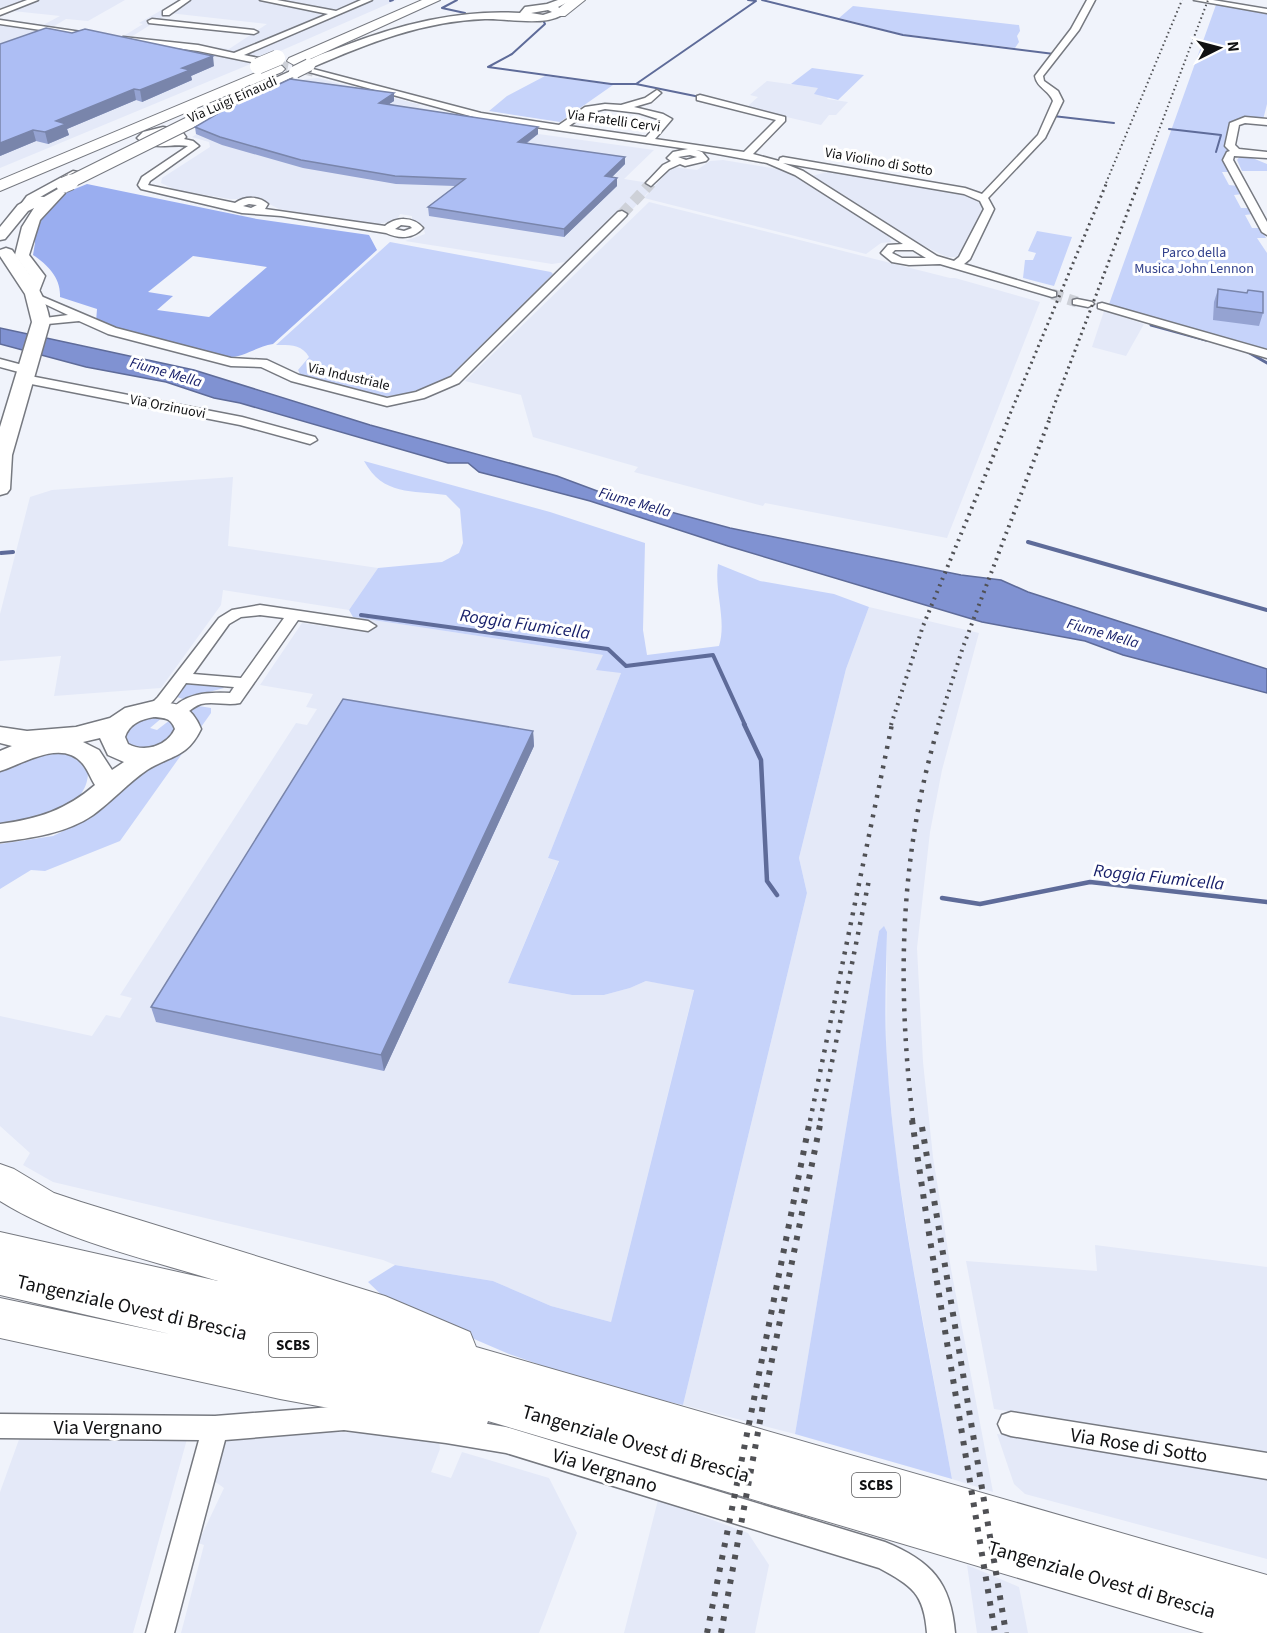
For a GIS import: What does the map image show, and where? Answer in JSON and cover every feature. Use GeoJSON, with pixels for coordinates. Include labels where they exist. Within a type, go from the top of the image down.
{"type":"FeatureCollection","features":[{"type":"Feature","properties":{"kind":"highway"},"geometry":{"type":"LineString","coordinates":[[0,176],[279,66],[412,0]]}},
{"type":"Feature","properties":{"kind":"highway"},"geometry":{"type":"LineString","coordinates":[[0,186],[433,0]]}},
{"type":"Feature","properties":{"kind":"highway"},"geometry":{"type":"LineString","coordinates":[[555,8],[578,0]]}},
{"type":"Feature","properties":{"kind":"highway"},"geometry":{"type":"LineString","coordinates":[[0,1181],[40,1205],[81,1220],[385,1315],[552,1389]]}},
{"type":"Feature","properties":{"kind":"highway","name":"Tangenziale Ovest di Brescia"},"geometry":{"type":"LineString","coordinates":[[0,1250],[230,1302],[552,1389],[1267,1599]]}},
{"type":"Feature","properties":{"kind":"highway","name":"Tangenziale Ovest di Brescia"},"geometry":{"type":"LineString","coordinates":[[0,1276],[220,1326],[371,1366],[1267,1627]]}},
{"type":"Feature","properties":{"kind":"highway"},"geometry":{"type":"LineString","coordinates":[[0,1318],[292,1380],[481,1414],[582,1428]]}},
{"type":"Feature","properties":{"kind":"main road"},"geometry":{"type":"LineString","coordinates":[[0,489],[6,420],[27,370],[40,327],[35,294],[2,250]]}},
{"type":"Feature","properties":{"kind":"main road"},"geometry":{"type":"LineString","coordinates":[[0,833],[24,830],[59,821],[75,813],[102,787],[138,762],[178,744],[186,734],[186,721],[166,711],[134,714],[116,739],[102,787]]}},
{"type":"Feature","properties":{"kind":"main road"},"geometry":{"type":"LineString","coordinates":[[0,735],[25,740],[98,732],[116,739],[135,756],[160,754]]}},
{"type":"Feature","properties":{"kind":"main road"},"geometry":{"type":"LineString","coordinates":[[0,762],[20,752],[54,745],[116,739]]}},
{"type":"Feature","properties":{"kind":"main road"},"geometry":{"type":"LineString","coordinates":[[54,745],[88,754],[95,761],[102,787]]}},
{"type":"Feature","properties":{"kind":"street"},"geometry":{"type":"LineString","coordinates":[[0,13],[34,0]]}},
{"type":"Feature","properties":{"kind":"street"},"geometry":{"type":"LineString","coordinates":[[116,38],[138,30],[186,0]]}},
{"type":"Feature","properties":{"kind":"street"},"geometry":{"type":"LineString","coordinates":[[264,0],[336,14]]}},
{"type":"Feature","properties":{"kind":"street"},"geometry":{"type":"LineString","coordinates":[[236,55],[368,0]]}},
{"type":"Feature","properties":{"kind":"street"},"geometry":{"type":"LineString","coordinates":[[530,13],[546,18],[555,8],[569,0]]}},
{"type":"Feature","properties":{"kind":"street"},"geometry":{"type":"LineString","coordinates":[[951,264],[964,259],[989,209],[982,198],[1042,136],[1058,101],[1054,93],[1040,82],[1040,76],[1075,30],[1091,0]]}},
{"type":"Feature","properties":{"kind":"street"},"geometry":{"type":"LineString","coordinates":[[1198,0],[1267,11]]}},
{"type":"Feature","properties":{"kind":"street"},"geometry":{"type":"LineString","coordinates":[[0,22],[198,48],[279,66],[311,69],[326,57],[387,32],[429,21],[530,13],[555,8]]}},
{"type":"Feature","properties":{"kind":"street"},"geometry":{"type":"LineString","coordinates":[[152,21],[254,32]]}},
{"type":"Feature","properties":{"kind":"street"},"geometry":{"type":"LineString","coordinates":[[2,250],[19,233],[25,217],[45,197],[253,91],[279,66]]}},
{"type":"Feature","properties":{"kind":"street","name":"Via Luigi Einaudi"},"geometry":{"type":"LineString","coordinates":[[279,66],[246,91],[163,130],[143,136],[143,140],[175,138],[203,142],[204,147],[160,176],[156,183],[158,186],[241,204],[242,210],[259,208],[368,226],[391,227]]}},
{"type":"Feature","properties":{"kind":"street","name":"Via Luigi Einaudi"},"geometry":{"type":"LineString","coordinates":[[35,294],[38,276],[22,255],[26,233],[45,197],[175,138],[279,66]]}},
{"type":"Feature","properties":{"kind":"street","name":"Via Fratelli Cervi"},"geometry":{"type":"LineString","coordinates":[[311,69],[454,110],[747,155],[770,161],[806,177],[897,240],[951,264]]}},
{"type":"Feature","properties":{"kind":"street"},"geometry":{"type":"LineString","coordinates":[[559,127],[589,108],[629,106],[648,100],[657,93]]}},
{"type":"Feature","properties":{"kind":"street"},"geometry":{"type":"LineString","coordinates":[[559,127],[598,98]]}},
{"type":"Feature","properties":{"kind":"street"},"geometry":{"type":"LineString","coordinates":[[700,98],[782,118],[747,155]]}},
{"type":"Feature","properties":{"kind":"street"},"geometry":{"type":"LineString","coordinates":[[612,107],[667,118],[648,141]]}},
{"type":"Feature","properties":{"kind":"street"},"geometry":{"type":"LineString","coordinates":[[415,109],[482,124],[579,135],[678,157],[694,163],[703,158],[734,158],[772,167],[787,167]]}},
{"type":"Feature","properties":{"kind":"street"},"geometry":{"type":"LineString","coordinates":[[1236,152],[1230,146],[1235,123],[1245,120],[1267,120]]}},
{"type":"Feature","properties":{"kind":"street","name":"Via Luigi Einaudi"},"geometry":{"type":"LineString","coordinates":[[163,130],[175,138]]}},
{"type":"Feature","properties":{"kind":"street"},"geometry":{"type":"LineString","coordinates":[[45,197],[31,198],[143,140]]}},
{"type":"Feature","properties":{"kind":"street"},"geometry":{"type":"LineString","coordinates":[[1267,155],[1236,152],[1228,156],[1228,160],[1267,232]]}},
{"type":"Feature","properties":{"kind":"street"},"geometry":{"type":"LineString","coordinates":[[651,183],[678,157]]}},
{"type":"Feature","properties":{"kind":"street","name":"Via Violino di Sotto"},"geometry":{"type":"LineString","coordinates":[[770,161],[795,161],[965,191],[982,198]]}},
{"type":"Feature","properties":{"kind":"street","name":"Via Industriale"},"geometry":{"type":"LineString","coordinates":[[35,294],[112,331],[231,362],[263,363],[295,378],[387,402],[404,399],[455,380],[622,214]]}},
{"type":"Feature","properties":{"kind":"street"},"geometry":{"type":"LineString","coordinates":[[897,240],[886,253],[895,260],[951,264],[1052,294]]}},
{"type":"Feature","properties":{"kind":"street"},"geometry":{"type":"LineString","coordinates":[[913,261],[921,258],[919,250]]}},
{"type":"Feature","properties":{"kind":"street"},"geometry":{"type":"LineString","coordinates":[[1102,306],[1267,354]]}},
{"type":"Feature","properties":{"kind":"street"},"geometry":{"type":"LineString","coordinates":[[40,327],[81,317]]}},
{"type":"Feature","properties":{"kind":"street","name":"Via Orzinuovi"},"geometry":{"type":"LineString","coordinates":[[0,363],[242,421],[310,440]]}},
{"type":"Feature","properties":{"kind":"street"},"geometry":{"type":"LineString","coordinates":[[295,614],[234,699],[216,697],[198,699],[166,711],[164,701],[224,621],[248,610],[295,614],[368,626]]}},
{"type":"Feature","properties":{"kind":"street"},"geometry":{"type":"LineString","coordinates":[[182,678],[245,683]]}},
{"type":"Feature","properties":{"kind":"street","name":"Via Vergnano"},"geometry":{"type":"LineString","coordinates":[[0,1426],[215,1428],[344,1418],[446,1430],[506,1440],[885,1556],[919,1575],[939,1608],[941,1633]]}},
{"type":"Feature","properties":{"kind":"street","name":"Via Rose di Sotto"},"geometry":{"type":"LineString","coordinates":[[1011,1424],[1267,1466]]}},
{"type":"Feature","properties":{"kind":"street"},"geometry":{"type":"LineString","coordinates":[[160,1633],[215,1428]]}},
{"type":"Feature","properties":{"kind":"shaded area"},"geometry":{"type":"Polygon","coordinates":[[[0,0],[125,0],[88,21],[66,19],[51,28],[122,37],[143,24],[139,23],[179,0],[397,0],[253,63],[0,168],[0,18],[43,25],[60,16],[13,11],[0,16],[0,0]],[[169,13],[131,37],[229,49],[267,24],[169,13]]]}},
{"type":"Feature","properties":{"kind":"shaded area"},"geometry":{"type":"Polygon","coordinates":[[[318,78],[421,105],[418,107],[477,121],[473,125],[654,150],[624,179],[656,184],[628,214],[617,212],[565,262],[552,264],[405,241],[425,234],[423,226],[412,220],[412,216],[400,214],[397,220],[379,224],[346,221],[279,209],[260,199],[230,199],[176,190],[161,183],[162,178],[210,147],[209,142],[192,137],[223,118],[305,79],[318,78]]]}},
{"type":"Feature","properties":{"kind":"shaded area"},"geometry":{"type":"Polygon","coordinates":[[[767,81],[819,88],[815,93],[829,96],[827,99],[848,102],[836,115],[829,115],[821,125],[748,108],[758,97],[750,95],[767,81]]]}},
{"type":"Feature","properties":{"kind":"shaded area"},"geometry":{"type":"Polygon","coordinates":[[[723,160],[790,171],[889,236],[891,242],[881,243],[866,254],[644,198],[672,167],[697,170],[710,161],[723,160]]]}},
{"type":"Feature","properties":{"kind":"shaded area"},"geometry":{"type":"Polygon","coordinates":[[[836,170],[967,193],[981,201],[983,207],[960,257],[947,257],[903,236],[811,176],[836,170]]]}},
{"type":"Feature","properties":{"kind":"shaded area"},"geometry":{"type":"Polygon","coordinates":[[[87,184],[257,219],[369,235],[377,250],[273,344],[243,355],[224,357],[96,322],[97,309],[60,297],[56,278],[44,263],[33,255],[35,243],[32,232],[55,197],[87,184]],[[193,256],[148,292],[173,296],[157,310],[209,317],[267,267],[193,256]]]}},
{"type":"Feature","properties":{"kind":"shaded area"},"geometry":{"type":"Polygon","coordinates":[[[649,202],[955,278],[1040,302],[947,538],[765,503],[763,506],[634,472],[638,467],[533,437],[521,395],[465,381],[649,202]]]}},
{"type":"Feature","properties":{"kind":"shaded area"},"geometry":{"type":"Polygon","coordinates":[[[1104,311],[1144,324],[1126,356],[1092,347],[1104,311]]]}},
{"type":"Feature","properties":{"kind":"shaded area"},"geometry":{"type":"Polygon","coordinates":[[[233,477],[228,546],[378,568],[349,610],[223,590],[221,605],[161,688],[54,696],[61,656],[0,661],[0,614],[30,497],[52,490],[233,477]]]}},
{"type":"Feature","properties":{"kind":"shaded area"},"geometry":{"type":"Polygon","coordinates":[[[869,607],[979,633],[942,770],[930,832],[917,948],[923,1062],[933,1157],[951,1269],[993,1492],[952,1479],[912,1261],[896,1158],[886,1059],[887,932],[879,931],[795,1434],[683,1405],[807,893],[799,858],[846,669],[869,607]]]}},
{"type":"Feature","properties":{"kind":"shaded area"},"geometry":{"type":"Polygon","coordinates":[[[353,617],[603,655],[621,673],[548,858],[559,860],[508,983],[572,995],[604,995],[646,981],[694,989],[611,1322],[551,1306],[493,1281],[395,1265],[383,1260],[53,1182],[23,1165],[30,1153],[0,1126],[0,1016],[92,1036],[106,1015],[120,1018],[132,998],[120,995],[296,723],[307,725],[317,709],[306,707],[313,694],[260,685],[302,623],[344,629],[353,617]]]}},
{"type":"Feature","properties":{"kind":"shaded area"},"geometry":{"type":"Polygon","coordinates":[[[1095,1245],[1267,1267],[1267,1452],[994,1409],[966,1261],[1097,1271],[1095,1245]]]}},
{"type":"Feature","properties":{"kind":"shaded area"},"geometry":{"type":"Polygon","coordinates":[[[234,1431],[418,1433],[439,1441],[440,1449],[431,1472],[451,1478],[462,1452],[549,1478],[577,1533],[539,1633],[181,1633],[204,1545],[198,1543],[224,1488],[210,1478],[222,1439],[234,1431]]]}},
{"type":"Feature","properties":{"kind":"shaded area"},"geometry":{"type":"Polygon","coordinates":[[[189,1432],[133,1633],[0,1633],[0,1492],[21,1434],[189,1432]]]}},
{"type":"Feature","properties":{"kind":"shaded area"},"geometry":{"type":"Polygon","coordinates":[[[997,1434],[1267,1478],[1267,1559],[1025,1494],[1014,1484],[997,1434]]]}},
{"type":"Feature","properties":{"kind":"shaded area"},"geometry":{"type":"Polygon","coordinates":[[[658,1500],[748,1533],[769,1565],[755,1633],[624,1633],[658,1500]]]}},
{"type":"Feature","properties":{"kind":"shaded area"},"geometry":{"type":"Polygon","coordinates":[[[967,1565],[1019,1587],[1028,1633],[977,1633],[967,1565]]]}},
{"type":"Feature","properties":{"kind":"green space","name":"Parco della Musica John Lennon"},"geometry":{"type":"Polygon","coordinates":[[[1217,2],[1267,12],[1267,104],[1263,120],[1241,118],[1232,121],[1226,147],[1229,151],[1224,155],[1230,172],[1222,172],[1229,185],[1238,186],[1243,194],[1234,195],[1241,208],[1250,208],[1253,214],[1245,215],[1252,228],[1261,228],[1266,238],[1257,238],[1267,253],[1267,352],[1108,307],[1217,2]]]}},
{"type":"Feature","properties":{"kind":"green space"},"geometry":{"type":"Polygon","coordinates":[[[853,6],[1019,25],[1020,31],[1017,36],[1019,42],[1015,48],[902,34],[839,18],[853,6]]]}},
{"type":"Feature","properties":{"kind":"green space"},"geometry":{"type":"Polygon","coordinates":[[[812,68],[864,75],[838,100],[814,94],[818,88],[791,84],[812,68]]]}},
{"type":"Feature","properties":{"kind":"green space"},"geometry":{"type":"Polygon","coordinates":[[[545,76],[613,85],[560,122],[489,111],[507,96],[545,76]]]}},
{"type":"Feature","properties":{"kind":"green space"},"geometry":{"type":"Polygon","coordinates":[[[1240,156],[1250,157],[1267,164],[1267,171],[1242,171],[1237,160],[1240,156]]]}},
{"type":"Feature","properties":{"kind":"green space"},"geometry":{"type":"Polygon","coordinates":[[[1037,231],[1072,237],[1054,286],[1023,278],[1025,260],[1033,260],[1036,253],[1028,251],[1037,231]]]}},
{"type":"Feature","properties":{"kind":"green space"},"geometry":{"type":"Polygon","coordinates":[[[390,242],[553,274],[447,379],[410,393],[376,396],[301,376],[298,370],[309,357],[306,353],[295,346],[276,345],[390,242]]]}},
{"type":"Feature","properties":{"kind":"green space"},"geometry":{"type":"Polygon","coordinates":[[[364,461],[550,512],[645,543],[643,630],[647,655],[719,646],[722,626],[718,564],[760,581],[834,594],[869,607],[846,669],[799,858],[807,893],[683,1405],[604,1387],[509,1354],[390,1303],[368,1282],[395,1265],[493,1281],[551,1306],[611,1322],[694,990],[646,981],[604,995],[572,995],[508,983],[559,861],[548,858],[621,673],[596,670],[603,655],[353,617],[349,610],[378,568],[442,562],[459,553],[463,543],[460,509],[446,495],[389,486],[372,472],[364,461]]]}},
{"type":"Feature","properties":{"kind":"green space"},"geometry":{"type":"Polygon","coordinates":[[[191,681],[224,688],[183,699],[174,696],[185,683],[191,681]]]}},
{"type":"Feature","properties":{"kind":"green space"},"geometry":{"type":"Polygon","coordinates":[[[199,706],[211,708],[211,713],[120,841],[45,871],[31,870],[0,889],[0,844],[53,836],[94,816],[119,788],[161,759],[190,711],[199,706]]]}},
{"type":"Feature","properties":{"kind":"green space"},"geometry":{"type":"Polygon","coordinates":[[[163,717],[150,728],[157,730],[170,720],[174,728],[171,736],[164,743],[144,749],[134,747],[127,742],[125,732],[138,720],[163,717]]]}},
{"type":"Feature","properties":{"kind":"green space"},"geometry":{"type":"Polygon","coordinates":[[[53,750],[74,755],[88,768],[86,783],[80,795],[58,811],[44,816],[0,823],[0,766],[53,750]]]}},
{"type":"Feature","properties":{"kind":"green space"},"geometry":{"type":"Polygon","coordinates":[[[884,926],[887,932],[886,1044],[897,1165],[952,1479],[795,1434],[879,931],[884,926]]]}},
{"type":"Feature","properties":{"kind":"water","name":"Fiume Mella"},"geometry":{"type":"Polygon","coordinates":[[[0,328],[194,370],[370,425],[557,476],[608,495],[730,528],[961,575],[1001,580],[1028,592],[1267,669],[1267,693],[1123,655],[1085,641],[982,622],[728,546],[590,501],[479,472],[468,463],[448,463],[240,403],[214,398],[166,382],[86,367],[0,344],[0,328]]]}},
{"type":"Feature","properties":{"kind":"building"},"geometry":{"type":"Polygon","coordinates":[[[46,28],[72,33],[85,29],[213,56],[182,68],[190,70],[140,90],[134,89],[56,121],[66,124],[45,132],[33,130],[0,143],[0,44],[46,28]]]}},
{"type":"Feature","properties":{"kind":"building"},"geometry":{"type":"Polygon","coordinates":[[[290,79],[394,93],[379,103],[538,127],[518,142],[625,157],[605,176],[617,178],[564,229],[428,207],[465,179],[395,176],[301,160],[220,137],[195,127],[222,111],[290,79]]]}},
{"type":"Feature","properties":{"kind":"building"},"geometry":{"type":"Polygon","coordinates":[[[1218,289],[1247,293],[1248,290],[1263,292],[1263,313],[1217,307],[1218,289]]]}},
{"type":"Feature","properties":{"kind":"building"},"geometry":{"type":"Polygon","coordinates":[[[343,699],[533,731],[381,1055],[151,1007],[343,699]]]}},
{"type":"Feature","properties":{"kind":"waterway"},"geometry":{"type":"LineString","coordinates":[[457,0],[442,8],[465,13]]}},
{"type":"Feature","properties":{"kind":"waterway"},"geometry":{"type":"LineString","coordinates":[[636,84],[756,1],[748,0]]}},
{"type":"Feature","properties":{"kind":"waterway"},"geometry":{"type":"LineString","coordinates":[[762,0],[903,35],[1054,54]]}},
{"type":"Feature","properties":{"kind":"waterway"},"geometry":{"type":"LineString","coordinates":[[544,22],[545,24],[512,54],[488,67],[611,84],[636,84]]}},
{"type":"Feature","properties":{"kind":"waterway"},"geometry":{"type":"LineString","coordinates":[[636,84],[700,97]]}},
{"type":"Feature","properties":{"kind":"waterway"},"geometry":{"type":"LineString","coordinates":[[1053,116],[1114,123]]}},
{"type":"Feature","properties":{"kind":"waterway"},"geometry":{"type":"LineString","coordinates":[[1169,129],[1221,135],[1216,152]]}},
{"type":"Feature","properties":{"kind":"waterway"},"geometry":{"type":"LineString","coordinates":[[1151,325],[1206,340]]}},
{"type":"Feature","properties":{"kind":"waterway"},"geometry":{"type":"LineString","coordinates":[[1246,351],[1267,363]]}},
{"type":"Feature","properties":{"kind":"waterway"},"geometry":{"type":"LineString","coordinates":[[1028,542],[1267,610]]}},
{"type":"Feature","properties":{"kind":"waterway"},"geometry":{"type":"LineString","coordinates":[[1,553],[13,552]]}},
{"type":"Feature","properties":{"kind":"waterway","name":"Roggia Fiumicella"},"geometry":{"type":"LineString","coordinates":[[361,615],[608,649],[626,666],[713,655],[745,725]]}},
{"type":"Feature","properties":{"kind":"waterway","name":"Roggia Fiumicella"},"geometry":{"type":"LineString","coordinates":[[744,724],[761,760],[767,881],[777,895]]}},
{"type":"Feature","properties":{"kind":"waterway","name":"Roggia Fiumicella"},"geometry":{"type":"LineString","coordinates":[[942,898],[980,904],[1090,882],[1267,902]]}},
{"type":"Feature","properties":{"kind":"tunnel"},"geometry":{"type":"LineString","coordinates":[[266,62],[313,72]]}},
{"type":"Feature","properties":{"kind":"tunnel"},"geometry":{"type":"LineString","coordinates":[[622,214],[651,183]]}},
{"type":"Feature","properties":{"kind":"tunnel"},"geometry":{"type":"LineString","coordinates":[[1052,294],[1077,302]]}},
{"type":"Feature","properties":{"kind":"railway"},"geometry":{"type":"LineString","coordinates":[[1106,183],[1182,0]]}},
{"type":"Feature","properties":{"kind":"railway"},"geometry":{"type":"LineString","coordinates":[[1139,183],[1208,0]]}},
{"type":"Feature","properties":{"kind":"railway"},"geometry":{"type":"LineString","coordinates":[[1008,419],[1107,182]]}},
{"type":"Feature","properties":{"kind":"railway"},"geometry":{"type":"LineString","coordinates":[[1049,419],[1139,182]]}},
{"type":"Feature","properties":{"kind":"railway"},"geometry":{"type":"LineString","coordinates":[[891,725],[923,626],[1009,418]]}},
{"type":"Feature","properties":{"kind":"railway"},"geometry":{"type":"LineString","coordinates":[[938,725],[963,647],[1050,418]]}},
{"type":"Feature","properties":{"kind":"railway"},"geometry":{"type":"LineString","coordinates":[[810,1121],[892,724]]}},
{"type":"Feature","properties":{"kind":"railway"},"geometry":{"type":"LineString","coordinates":[[913,1121],[905,1020],[905,921],[916,822],[939,724]]}},
{"type":"Feature","properties":{"kind":"railway"},"geometry":{"type":"LineString","coordinates":[[820,1121],[869,880]]}},
{"type":"Feature","properties":{"kind":"railway"},"geometry":{"type":"LineString","coordinates":[[707,1633],[810,1120]]}},
{"type":"Feature","properties":{"kind":"railway"},"geometry":{"type":"LineString","coordinates":[[721,1633],[765,1394],[821,1120]]}},
{"type":"Feature","properties":{"kind":"railway"},"geometry":{"type":"LineString","coordinates":[[912,1120],[995,1633]]}},
{"type":"Feature","properties":{"kind":"railway"},"geometry":{"type":"LineString","coordinates":[[922,1127],[1006,1633]]}}]}
